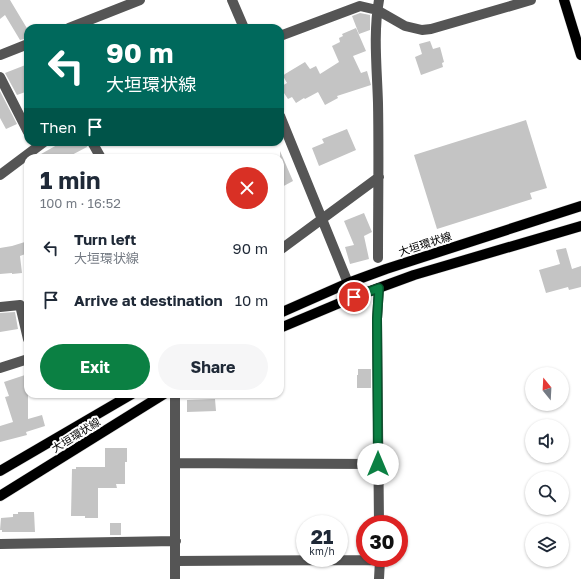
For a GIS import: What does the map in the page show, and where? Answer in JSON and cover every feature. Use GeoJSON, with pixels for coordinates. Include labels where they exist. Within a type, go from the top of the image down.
{"type":"FeatureCollection","features":[{"type":"Feature","properties":{"kind":"main road"},"geometry":{"type":"LineString","coordinates":[[564,0],[581,55]]}},
{"type":"Feature","properties":{"kind":"main road","name":"大垣環状線"},"geometry":{"type":"LineString","coordinates":[[284,311],[348,283],[386,269],[581,206]]}},
{"type":"Feature","properties":{"kind":"main road"},"geometry":{"type":"LineString","coordinates":[[284,326],[354,297],[414,275],[581,226]]}},
{"type":"Feature","properties":{"kind":"main road","name":"大垣環状線"},"geometry":{"type":"LineString","coordinates":[[0,471],[125,398]]}},
{"type":"Feature","properties":{"kind":"main road","name":"大垣環状線"},"geometry":{"type":"LineString","coordinates":[[0,496],[158,398]]}},
{"type":"Feature","properties":{"kind":"street"},"geometry":{"type":"LineString","coordinates":[[79,24],[140,0]]}},
{"type":"Feature","properties":{"kind":"street"},"geometry":{"type":"LineString","coordinates":[[232,0],[242,24]]}},
{"type":"Feature","properties":{"kind":"street"},"geometry":{"type":"LineString","coordinates":[[284,34],[360,6],[381,8],[405,26],[422,30],[431,29],[531,0]]}},
{"type":"Feature","properties":{"kind":"street"},"geometry":{"type":"LineString","coordinates":[[378,258],[381,8]]}},
{"type":"Feature","properties":{"kind":"street"},"geometry":{"type":"LineString","coordinates":[[0,56],[24,46]]}},
{"type":"Feature","properties":{"kind":"street"},"geometry":{"type":"LineString","coordinates":[[0,77],[24,124]]}},
{"type":"Feature","properties":{"kind":"street"},"geometry":{"type":"LineString","coordinates":[[284,126],[348,283]]}},
{"type":"Feature","properties":{"kind":"street"},"geometry":{"type":"LineString","coordinates":[[25,154],[35,146]]}},
{"type":"Feature","properties":{"kind":"street"},"geometry":{"type":"LineString","coordinates":[[0,175],[24,155]]}},
{"type":"Feature","properties":{"kind":"street"},"geometry":{"type":"LineString","coordinates":[[284,247],[379,177]]}},
{"type":"Feature","properties":{"kind":"street"},"geometry":{"type":"LineString","coordinates":[[379,515],[377,319],[381,287]]}},
{"type":"Feature","properties":{"kind":"street"},"geometry":{"type":"LineString","coordinates":[[0,307],[20,306],[24,322]]}},
{"type":"Feature","properties":{"kind":"street"},"geometry":{"type":"LineString","coordinates":[[0,368],[24,360]]}},
{"type":"Feature","properties":{"kind":"street"},"geometry":{"type":"LineString","coordinates":[[175,398],[175,579]]}},
{"type":"Feature","properties":{"kind":"street"},"geometry":{"type":"LineString","coordinates":[[176,463],[378,464]]}},
{"type":"Feature","properties":{"kind":"street"},"geometry":{"type":"LineString","coordinates":[[0,544],[176,541]]}},
{"type":"Feature","properties":{"kind":"street"},"geometry":{"type":"LineString","coordinates":[[176,561],[356,559]]}},
{"type":"Feature","properties":{"kind":"street"},"geometry":{"type":"LineString","coordinates":[[379,579],[380,567]]}},
{"type":"Feature","properties":{"kind":"building"},"geometry":{"type":"Polygon","coordinates":[[[0,0],[10,0],[24,24],[24,39],[20,40],[5,15],[0,19],[0,0]]]}},
{"type":"Feature","properties":{"kind":"building"},"geometry":{"type":"Polygon","coordinates":[[[360,13],[370,15],[370,30],[359,34],[352,16],[360,13]]]}},
{"type":"Feature","properties":{"kind":"building"},"geometry":{"type":"Polygon","coordinates":[[[356,28],[366,51],[353,56],[361,73],[367,71],[371,85],[337,96],[338,98],[325,105],[318,92],[296,103],[292,97],[288,99],[284,93],[284,85],[287,83],[284,75],[305,62],[310,69],[316,66],[320,74],[339,62],[332,46],[340,42],[339,38],[343,36],[342,34],[356,28]]]}},
{"type":"Feature","properties":{"kind":"building"},"geometry":{"type":"Polygon","coordinates":[[[430,41],[433,49],[440,47],[444,62],[442,63],[443,67],[421,75],[415,57],[422,54],[419,44],[430,41]]]}},
{"type":"Feature","properties":{"kind":"building"},"geometry":{"type":"Polygon","coordinates":[[[24,66],[24,92],[17,95],[5,73],[24,66]]]}},
{"type":"Feature","properties":{"kind":"building"},"geometry":{"type":"Polygon","coordinates":[[[0,91],[17,124],[6,129],[0,118],[0,91]]]}},
{"type":"Feature","properties":{"kind":"building"},"geometry":{"type":"Polygon","coordinates":[[[526,120],[547,188],[530,193],[532,199],[437,229],[414,155],[526,120]]]}},
{"type":"Feature","properties":{"kind":"building"},"geometry":{"type":"Polygon","coordinates":[[[347,129],[356,150],[319,166],[312,148],[324,143],[322,139],[347,129]]]}},
{"type":"Feature","properties":{"kind":"building"},"geometry":{"type":"Polygon","coordinates":[[[55,146],[87,147],[74,154],[41,154],[55,146]]]}},
{"type":"Feature","properties":{"kind":"building"},"geometry":{"type":"Polygon","coordinates":[[[284,160],[293,181],[284,186],[284,160]]]}},
{"type":"Feature","properties":{"kind":"building"},"geometry":{"type":"Polygon","coordinates":[[[364,213],[372,232],[364,236],[369,259],[350,264],[345,247],[354,245],[344,221],[364,213]]]}},
{"type":"Feature","properties":{"kind":"building"},"geometry":{"type":"Polygon","coordinates":[[[24,242],[24,254],[20,256],[22,273],[0,274],[0,248],[24,242]]]}},
{"type":"Feature","properties":{"kind":"building"},"geometry":{"type":"Polygon","coordinates":[[[566,248],[572,269],[581,266],[581,287],[569,290],[568,287],[546,293],[539,270],[560,264],[556,250],[566,248]]]}},
{"type":"Feature","properties":{"kind":"building"},"geometry":{"type":"Polygon","coordinates":[[[15,312],[18,329],[0,332],[0,313],[15,312]]]}},
{"type":"Feature","properties":{"kind":"building"},"geometry":{"type":"Polygon","coordinates":[[[358,369],[371,369],[371,388],[357,388],[358,369]]]}},
{"type":"Feature","properties":{"kind":"building"},"geometry":{"type":"Polygon","coordinates":[[[24,375],[24,398],[28,398],[28,419],[42,415],[45,426],[26,432],[27,435],[0,442],[0,426],[13,422],[5,397],[9,396],[4,382],[24,375]]]}},
{"type":"Feature","properties":{"kind":"building"},"geometry":{"type":"Polygon","coordinates":[[[215,399],[216,411],[187,412],[187,400],[215,399]]]}},
{"type":"Feature","properties":{"kind":"building"},"geometry":{"type":"Polygon","coordinates":[[[105,448],[127,448],[127,462],[125,462],[125,484],[116,484],[117,488],[98,488],[98,518],[71,516],[72,469],[76,469],[76,467],[105,467],[105,448]]]}},
{"type":"Feature","properties":{"kind":"building"},"geometry":{"type":"Polygon","coordinates":[[[18,512],[34,512],[35,532],[2,532],[2,530],[0,530],[1,518],[13,517],[13,514],[18,514],[18,512]]]}},
{"type":"Feature","properties":{"kind":"building"},"geometry":{"type":"Polygon","coordinates":[[[110,523],[121,523],[121,535],[110,535],[110,523]]]}},
{"type":"Feature","properties":{"kind":"route"},"geometry":{"type":"LineString","coordinates":[[354,297],[379,288],[377,319],[378,464]]}}]}
